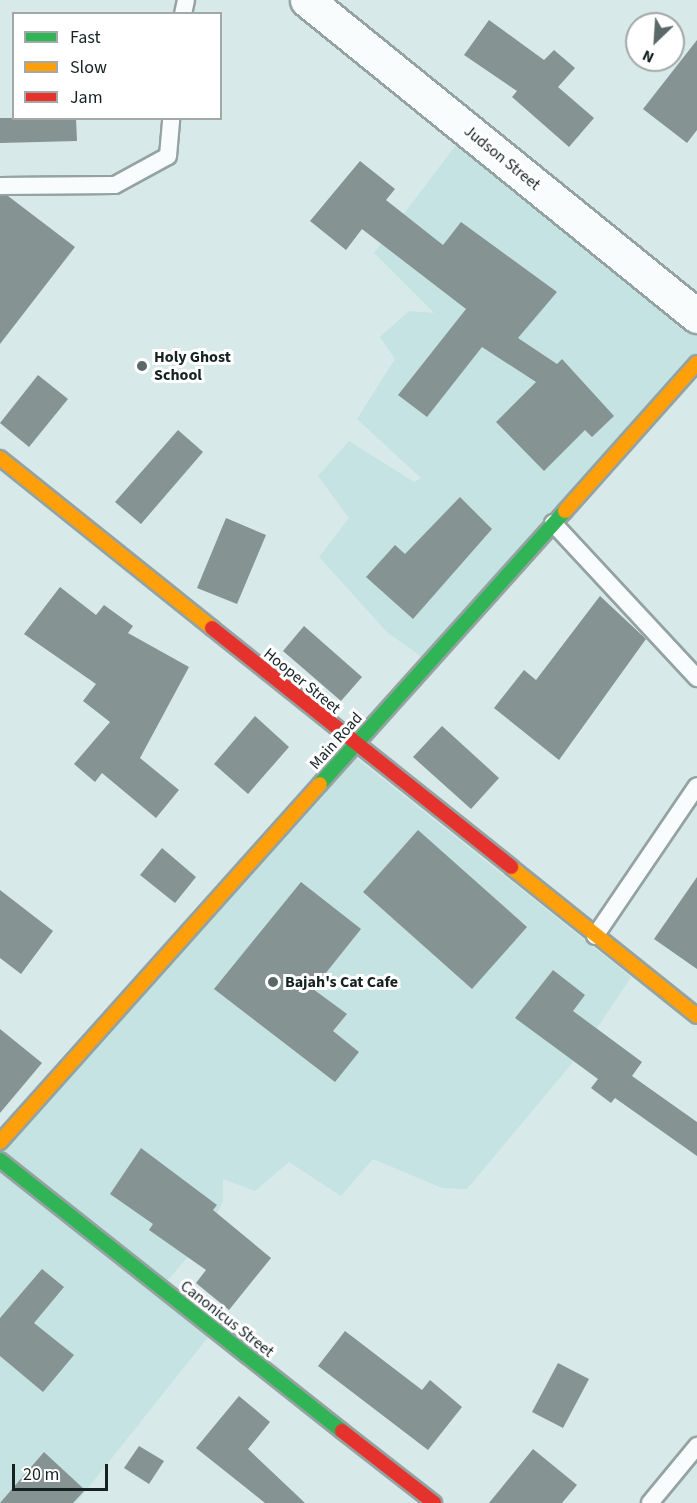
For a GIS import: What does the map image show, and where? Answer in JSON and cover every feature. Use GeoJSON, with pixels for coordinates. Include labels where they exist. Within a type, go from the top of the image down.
{"type":"FeatureCollection","features":[{"type":"Feature","properties":{"kind":"street","name":"Judson Street"},"geometry":{"type":"LineString","coordinates":[[307,0],[697,316]]}},
{"type":"Feature","properties":{"kind":"street","name":"Main Road"},"geometry":{"type":"LineString","coordinates":[[0,1142],[697,363]]}},
{"type":"Feature","properties":{"kind":"street","name":"Hooper Street"},"geometry":{"type":"LineString","coordinates":[[0,458],[354,744],[697,1016]]}},
{"type":"Feature","properties":{"kind":"street","name":"Canonicus Street"},"geometry":{"type":"LineString","coordinates":[[0,1160],[434,1503]]}},
{"type":"Feature","properties":{"kind":"lane"},"geometry":{"type":"LineString","coordinates":[[0,186],[115,185],[168,156],[171,120]]}},
{"type":"Feature","properties":{"kind":"lane"},"geometry":{"type":"LineString","coordinates":[[553,523],[697,678]]}},
{"type":"Feature","properties":{"kind":"lane"},"geometry":{"type":"LineString","coordinates":[[595,936],[697,786]]}},
{"type":"Feature","properties":{"kind":"lane"},"geometry":{"type":"LineString","coordinates":[[650,1503],[697,1446]]}},
{"type":"Feature","properties":{"kind":"shaded area"},"geometry":{"type":"Polygon","coordinates":[[[463,136],[697,322],[697,364],[426,660],[387,632],[319,557],[349,518],[318,476],[349,441],[414,482],[421,478],[357,419],[395,359],[380,337],[409,311],[434,313],[374,253],[463,136]]]}},
{"type":"Feature","properties":{"kind":"shaded area"},"geometry":{"type":"Polygon","coordinates":[[[349,752],[631,977],[579,1055],[467,1189],[442,1188],[373,1159],[341,1196],[289,1162],[255,1191],[223,1179],[223,1201],[209,1232],[161,1288],[208,1337],[76,1503],[0,1503],[0,1144],[349,752]]]}},
{"type":"Feature","properties":{"kind":"building"},"geometry":{"type":"Polygon","coordinates":[[[489,20],[544,60],[554,50],[575,68],[558,87],[594,118],[569,147],[512,97],[517,91],[464,55],[489,20]]]}},
{"type":"Feature","properties":{"kind":"building"},"geometry":{"type":"Polygon","coordinates":[[[697,40],[697,130],[687,143],[643,109],[672,72],[685,72],[685,55],[697,40]]]}},
{"type":"Feature","properties":{"kind":"building"},"geometry":{"type":"Polygon","coordinates":[[[0,118],[76,120],[77,141],[0,143],[0,118]]]}},
{"type":"Feature","properties":{"kind":"building"},"geometry":{"type":"Polygon","coordinates":[[[360,161],[395,189],[386,200],[443,245],[461,222],[557,292],[518,338],[557,364],[562,359],[614,416],[592,437],[585,430],[544,471],[496,422],[536,382],[482,347],[427,417],[398,395],[466,309],[362,229],[346,250],[310,221],[360,161]]]}},
{"type":"Feature","properties":{"kind":"building"},"geometry":{"type":"Polygon","coordinates":[[[0,196],[8,196],[75,247],[0,344],[0,196]]]}},
{"type":"Feature","properties":{"kind":"building"},"geometry":{"type":"Polygon","coordinates":[[[38,375],[68,399],[29,447],[0,423],[38,375]]]}},
{"type":"Feature","properties":{"kind":"building"},"geometry":{"type":"Polygon","coordinates":[[[178,430],[203,452],[141,524],[115,502],[178,430]]]}},
{"type":"Feature","properties":{"kind":"building"},"geometry":{"type":"Polygon","coordinates":[[[460,497],[492,529],[413,619],[366,577],[395,545],[405,554],[460,497]]]}},
{"type":"Feature","properties":{"kind":"building"},"geometry":{"type":"Polygon","coordinates":[[[226,518],[266,535],[237,604],[197,588],[226,518]]]}},
{"type":"Feature","properties":{"kind":"building"},"geometry":{"type":"Polygon","coordinates":[[[60,587],[96,615],[104,605],[133,626],[128,633],[189,667],[140,758],[179,790],[156,818],[102,773],[95,782],[74,764],[110,722],[83,701],[96,684],[24,634],[60,587]]]}},
{"type":"Feature","properties":{"kind":"building"},"geometry":{"type":"Polygon","coordinates":[[[600,596],[646,639],[559,760],[494,708],[524,670],[536,680],[600,596]]]}},
{"type":"Feature","properties":{"kind":"building"},"geometry":{"type":"Polygon","coordinates":[[[304,626],[362,677],[341,701],[283,651],[304,626]]]}},
{"type":"Feature","properties":{"kind":"building"},"geometry":{"type":"Polygon","coordinates":[[[255,716],[289,747],[248,794],[214,764],[255,716]]]}},
{"type":"Feature","properties":{"kind":"building"},"geometry":{"type":"Polygon","coordinates":[[[442,726],[499,778],[471,809],[413,757],[442,726]]]}},
{"type":"Feature","properties":{"kind":"building"},"geometry":{"type":"Polygon","coordinates":[[[418,830],[527,927],[472,989],[363,892],[418,830]]]}},
{"type":"Feature","properties":{"kind":"building"},"geometry":{"type":"Polygon","coordinates":[[[162,848],[196,877],[175,903],[140,875],[162,848]]]}},
{"type":"Feature","properties":{"kind":"building"},"geometry":{"type":"Polygon","coordinates":[[[697,877],[697,969],[654,939],[697,877]]]}},
{"type":"Feature","properties":{"kind":"building"},"geometry":{"type":"Polygon","coordinates":[[[301,882],[361,929],[313,989],[347,1014],[333,1031],[359,1052],[335,1082],[214,989],[301,882]]]}},
{"type":"Feature","properties":{"kind":"building"},"geometry":{"type":"Polygon","coordinates":[[[0,890],[53,931],[21,974],[0,958],[0,890]]]}},
{"type":"Feature","properties":{"kind":"building"},"geometry":{"type":"Polygon","coordinates":[[[553,970],[585,995],[573,1011],[642,1062],[632,1076],[697,1122],[697,1156],[615,1098],[611,1103],[591,1088],[598,1079],[515,1018],[553,970]]]}},
{"type":"Feature","properties":{"kind":"building"},"geometry":{"type":"Polygon","coordinates":[[[0,1029],[42,1063],[0,1113],[0,1029]]]}},
{"type":"Feature","properties":{"kind":"building"},"geometry":{"type":"Polygon","coordinates":[[[141,1148],[217,1205],[213,1210],[271,1258],[229,1310],[196,1283],[206,1270],[149,1230],[153,1224],[110,1194],[141,1148]]]}},
{"type":"Feature","properties":{"kind":"building"},"geometry":{"type":"Polygon","coordinates":[[[42,1269],[64,1287],[34,1323],[74,1355],[43,1392],[0,1356],[0,1318],[42,1269]]]}},
{"type":"Feature","properties":{"kind":"building"},"geometry":{"type":"Polygon","coordinates":[[[345,1331],[422,1390],[430,1380],[462,1407],[428,1450],[318,1366],[345,1331]]]}},
{"type":"Feature","properties":{"kind":"building"},"geometry":{"type":"Polygon","coordinates":[[[558,1363],[589,1379],[563,1428],[532,1412],[558,1363]]]}},
{"type":"Feature","properties":{"kind":"building"},"geometry":{"type":"Polygon","coordinates":[[[239,1396],[270,1422],[248,1449],[305,1503],[265,1503],[196,1448],[239,1396]]]}},
{"type":"Feature","properties":{"kind":"building"},"geometry":{"type":"Polygon","coordinates":[[[139,1446],[164,1461],[149,1484],[124,1468],[139,1446]]]}},
{"type":"Feature","properties":{"kind":"building"},"geometry":{"type":"Polygon","coordinates":[[[533,1449],[577,1485],[562,1503],[489,1503],[533,1449]]]}},
{"type":"Feature","properties":{"kind":"building"},"geometry":{"type":"Polygon","coordinates":[[[44,1452],[85,1490],[73,1503],[0,1503],[44,1452]]]}},
{"type":"Feature","properties":{"kind":"traffic: fast"},"geometry":{"type":"LineString","coordinates":[[320,784],[565,511]]}},
{"type":"Feature","properties":{"kind":"traffic: fast"},"geometry":{"type":"LineString","coordinates":[[0,1160],[342,1431]]}},
{"type":"Feature","properties":{"kind":"traffic: slow"},"geometry":{"type":"LineString","coordinates":[[565,511],[697,363]]}},
{"type":"Feature","properties":{"kind":"traffic: slow"},"geometry":{"type":"LineString","coordinates":[[0,458],[212,628]]}},
{"type":"Feature","properties":{"kind":"traffic: slow"},"geometry":{"type":"LineString","coordinates":[[0,1142],[320,784]]}},
{"type":"Feature","properties":{"kind":"traffic: slow"},"geometry":{"type":"LineString","coordinates":[[511,867],[697,1016]]}},
{"type":"Feature","properties":{"kind":"traffic: jam"},"geometry":{"type":"LineString","coordinates":[[212,628],[511,867]]}},
{"type":"Feature","properties":{"kind":"traffic: jam"},"geometry":{"type":"LineString","coordinates":[[342,1431],[434,1503]]}},
{"type":"Feature","properties":{"kind":"place","name":"Holy Ghost School"},"geometry":{"type":"Point","coordinates":[142,366]}},
{"type":"Feature","properties":{"kind":"place","name":"Bajah's Cat Cafe"},"geometry":{"type":"Point","coordinates":[273,982]}}]}
